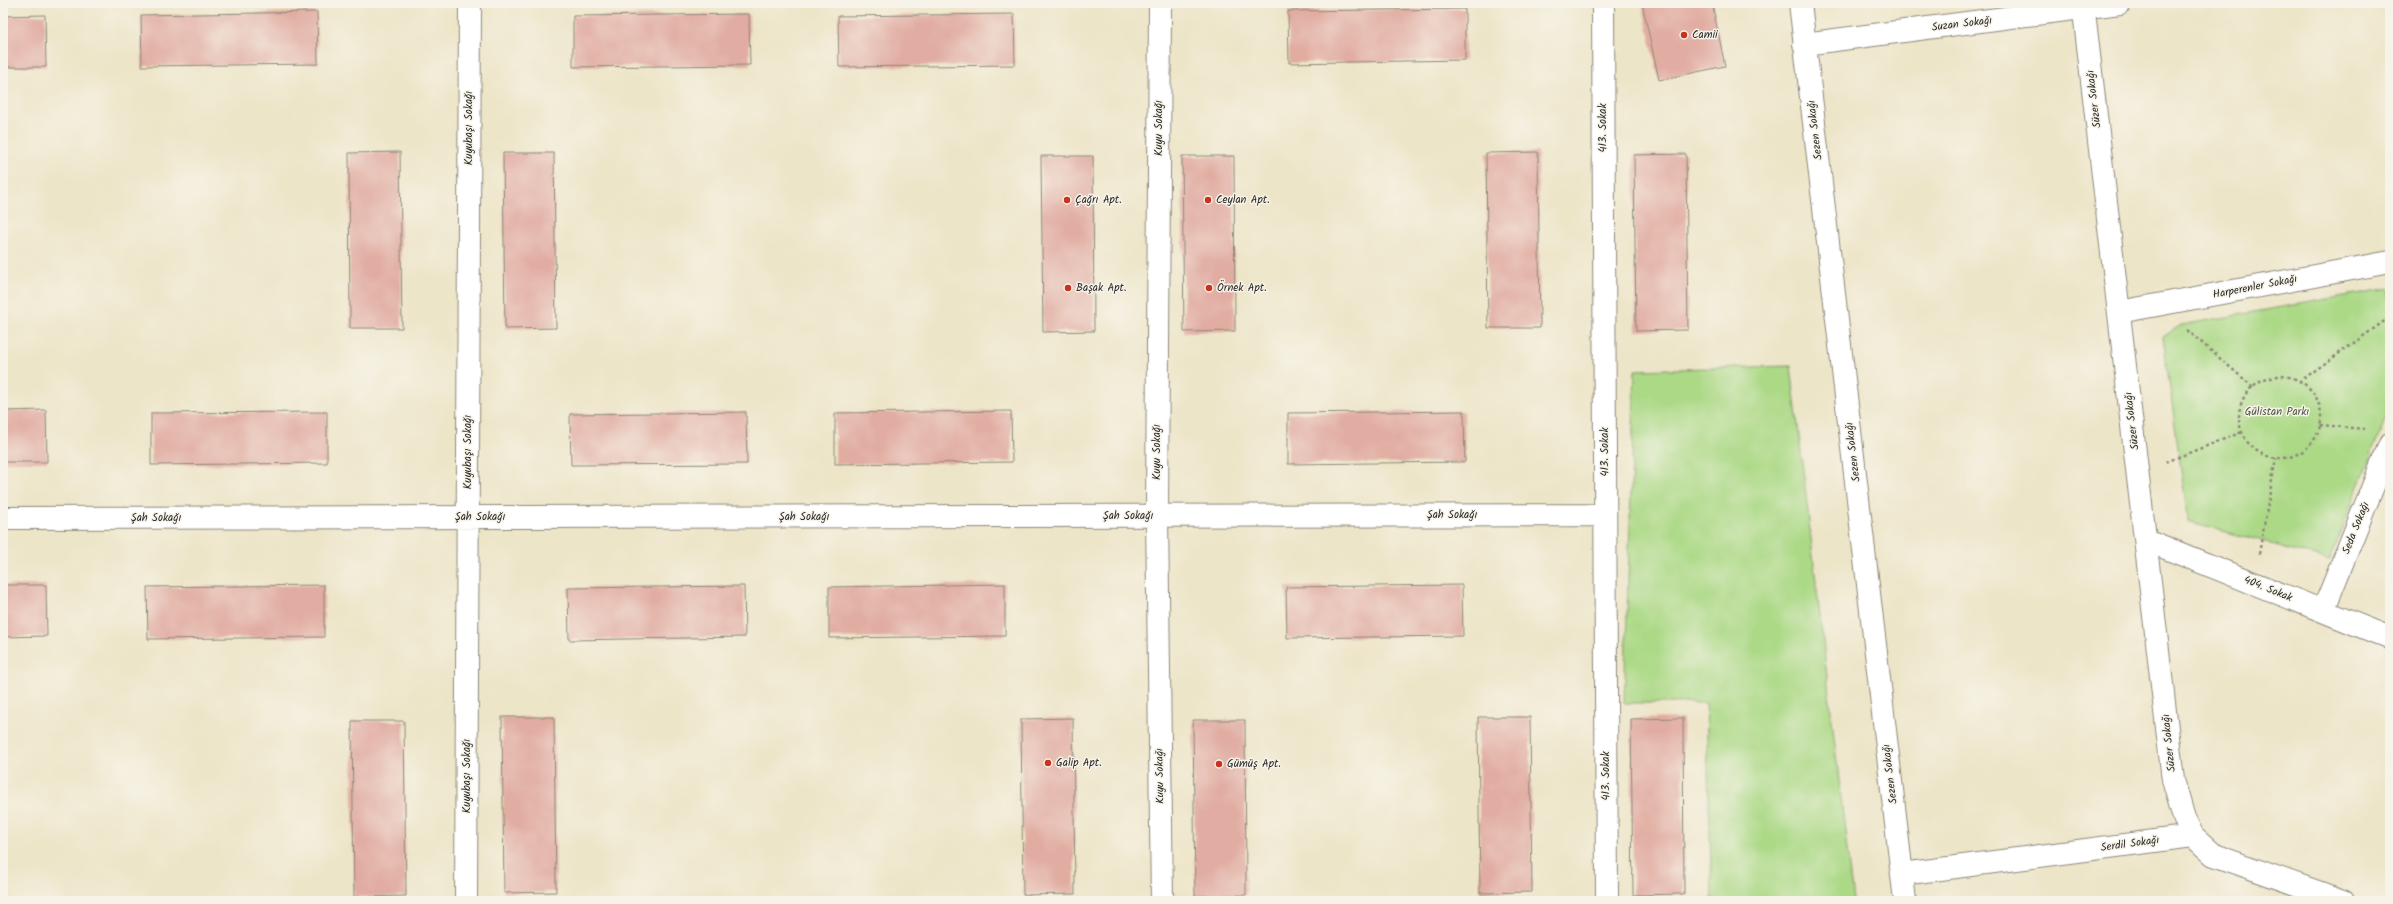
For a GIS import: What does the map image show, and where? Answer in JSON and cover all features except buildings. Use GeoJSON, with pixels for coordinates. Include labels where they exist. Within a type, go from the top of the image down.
{"type":"FeatureCollection","features":[{"type":"Feature","properties":{"kind":"street","name":"Kuyubaşı Sokağı"},"geometry":{"type":"LineString","coordinates":[[466,901],[470,3]]}},
{"type":"Feature","properties":{"kind":"street","name":"Kuyu Sokağı"},"geometry":{"type":"LineString","coordinates":[[1160,3],[1157,516],[1162,901]]}},
{"type":"Feature","properties":{"kind":"street","name":"413. Sokak"},"geometry":{"type":"LineString","coordinates":[[1603,3],[1607,901]]}},
{"type":"Feature","properties":{"kind":"street","name":"Sezen Sokağı"},"geometry":{"type":"LineString","coordinates":[[1800,3],[1905,901]]}},
{"type":"Feature","properties":{"kind":"street","name":"Suzan Sokağı"},"geometry":{"type":"LineString","coordinates":[[1804,44],[2083,5],[2120,3]]}},
{"type":"Feature","properties":{"kind":"street","name":"Süzer Sokağı"},"geometry":{"type":"LineString","coordinates":[[2083,5],[2173,780],[2184,818],[2193,836]]}},
{"type":"Feature","properties":{"kind":"street","name":"Harperenler Sokağı"},"geometry":{"type":"LineString","coordinates":[[2119,312],[2390,262]]}},
{"type":"Feature","properties":{"kind":"street","name":"Seda Sokağı"},"geometry":{"type":"LineString","coordinates":[[2323,611],[2390,444]]}},
{"type":"Feature","properties":{"kind":"street","name":"Şah Sokağı"},"geometry":{"type":"LineString","coordinates":[[3,518],[1605,515]]}},
{"type":"Feature","properties":{"kind":"street","name":"404. Sokak"},"geometry":{"type":"LineString","coordinates":[[2146,540],[2390,638]]}},
{"type":"Feature","properties":{"kind":"street","name":"Serdil Sokağı"},"geometry":{"type":"LineString","coordinates":[[1902,874],[2193,836]]}},
{"type":"Feature","properties":{"kind":"street"},"geometry":{"type":"LineString","coordinates":[[2193,836],[2214,855],[2343,901]]}},
{"type":"Feature","properties":{"kind":"path"},"geometry":{"type":"LineString","coordinates":[[2157,305],[2253,387]]}},
{"type":"Feature","properties":{"kind":"path"},"geometry":{"type":"LineString","coordinates":[[2299,382],[2390,317]]}},
{"type":"Feature","properties":{"kind":"path"},"geometry":{"type":"LineString","coordinates":[[2282,376],[2299,382],[2314,394],[2319,406],[2320,425],[2312,443],[2302,451],[2289,456],[2276,458],[2262,454],[2251,446],[2242,432],[2239,420],[2240,407],[2246,394],[2253,387],[2268,378],[2282,376]]}},
{"type":"Feature","properties":{"kind":"path"},"geometry":{"type":"LineString","coordinates":[[2320,425],[2367,429]]}},
{"type":"Feature","properties":{"kind":"path"},"geometry":{"type":"LineString","coordinates":[[2138,474],[2242,432]]}},
{"type":"Feature","properties":{"kind":"path"},"geometry":{"type":"LineString","coordinates":[[2254,583],[2276,458]]}},
{"type":"Feature","properties":{"kind":"green space","name":"Gülistan Parkı"},"geometry":{"type":"Polygon","coordinates":[[[2390,288],[2390,406],[2330,560],[2188,522],[2163,337],[2181,325],[2390,288]]]}},
{"type":"Feature","properties":{"kind":"green space"},"geometry":{"type":"Polygon","coordinates":[[[1791,366],[1853,901],[1712,901],[1706,703],[1624,703],[1635,370],[1791,366]]]}},
{"type":"Feature","properties":{"kind":"place","name":"Camii"},"geometry":{"type":"Point","coordinates":[1684,35]}},
{"type":"Feature","properties":{"kind":"place","name":"Çağrı Apt."},"geometry":{"type":"Point","coordinates":[1067,200]}},
{"type":"Feature","properties":{"kind":"place","name":"Ceylan Apt."},"geometry":{"type":"Point","coordinates":[1208,200]}},
{"type":"Feature","properties":{"kind":"place","name":"Başak Apt."},"geometry":{"type":"Point","coordinates":[1068,288]}},
{"type":"Feature","properties":{"kind":"place","name":"Örnek Apt."},"geometry":{"type":"Point","coordinates":[1209,288]}},
{"type":"Feature","properties":{"kind":"place","name":"Galip Apt."},"geometry":{"type":"Point","coordinates":[1048,763]}},
{"type":"Feature","properties":{"kind":"place","name":"Gümüş Apt."},"geometry":{"type":"Point","coordinates":[1219,764]}}]}
